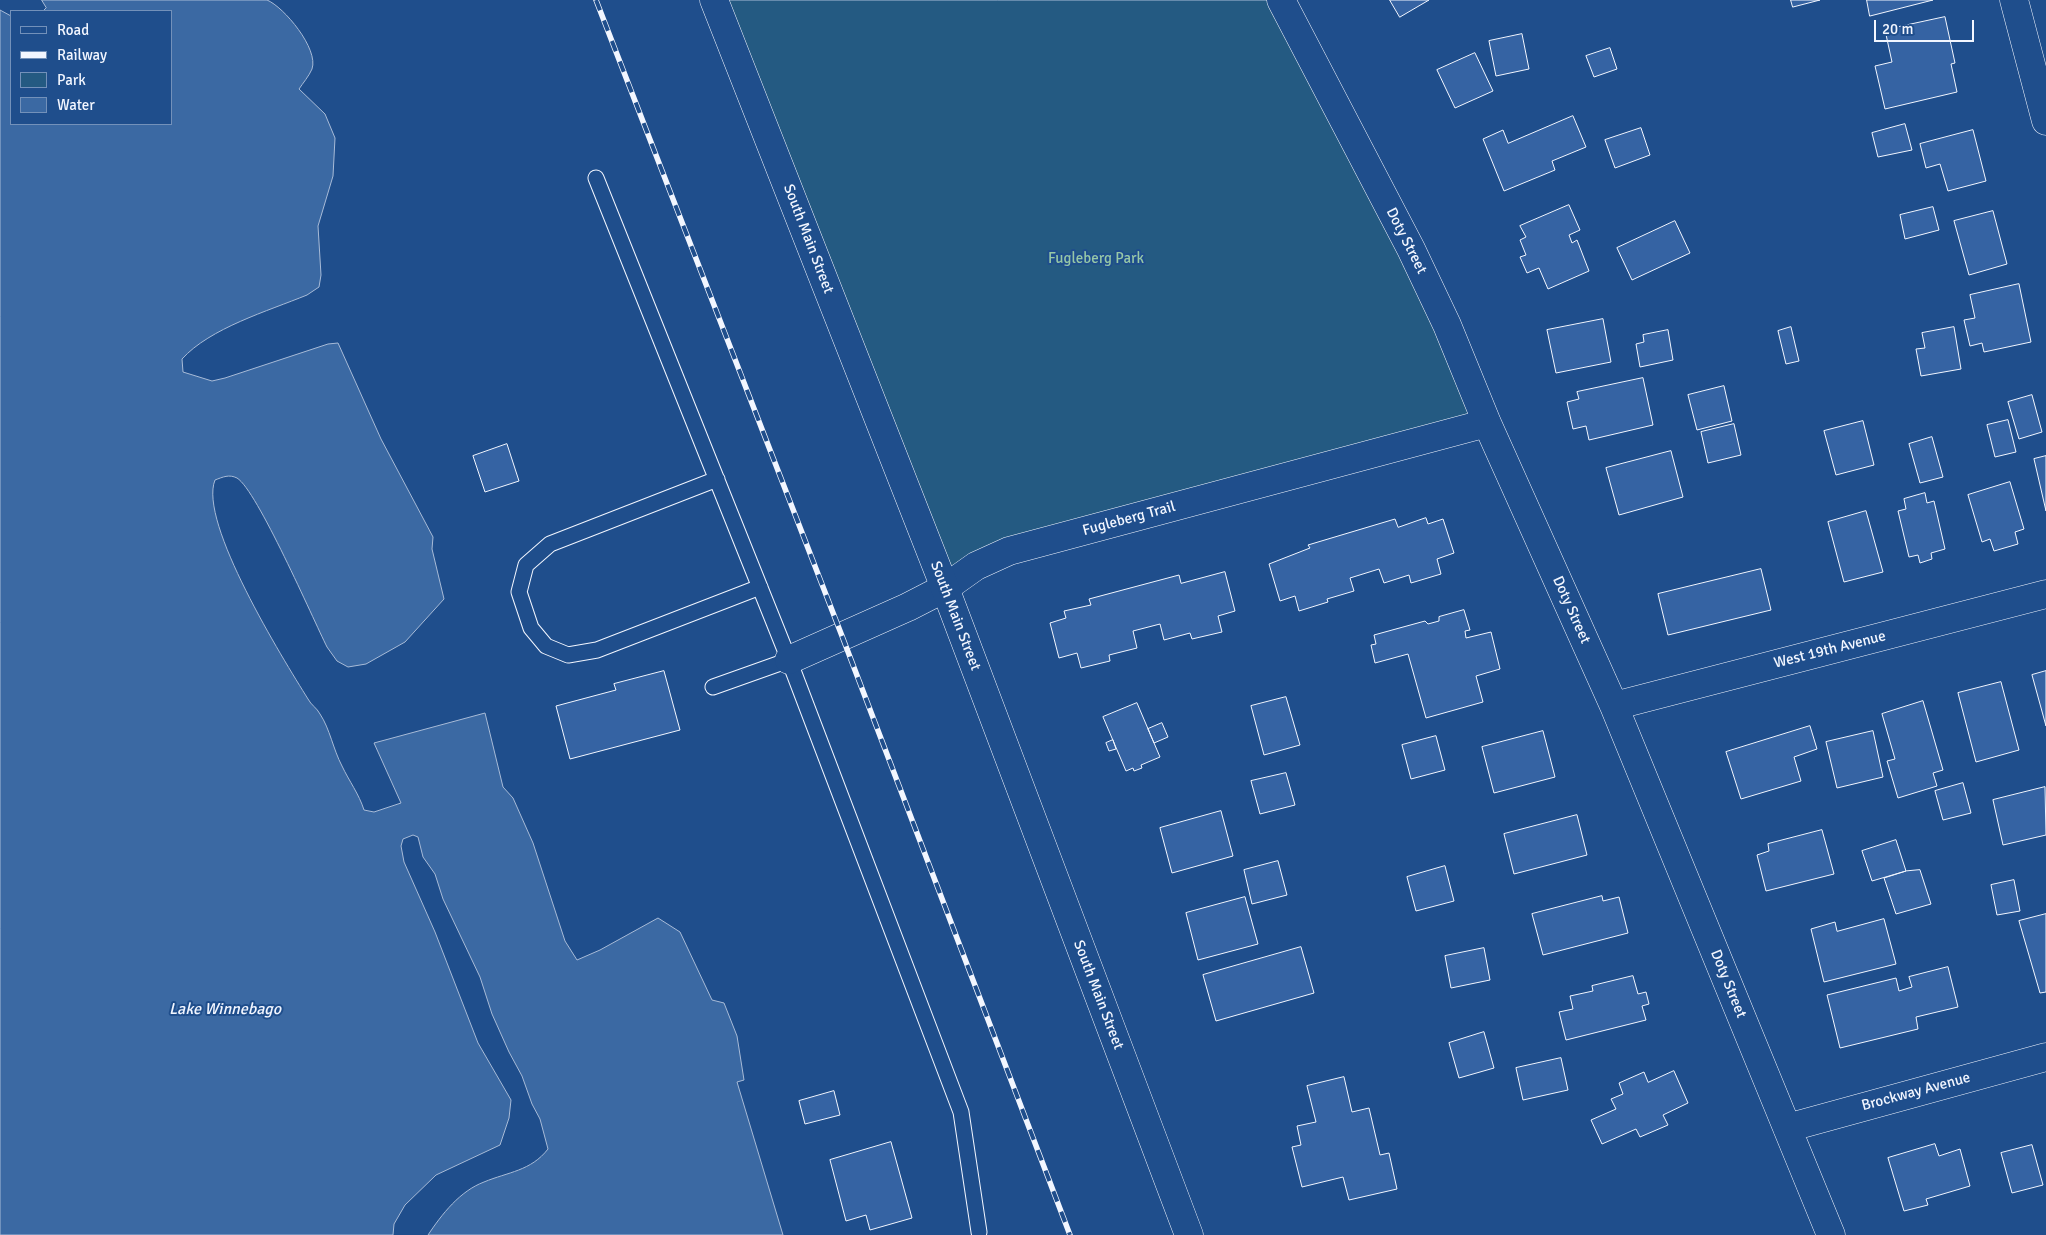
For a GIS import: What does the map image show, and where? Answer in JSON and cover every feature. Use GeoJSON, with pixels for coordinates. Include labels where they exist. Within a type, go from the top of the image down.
{"type":"FeatureCollection","features":[{"type":"Feature","properties":{"kind":"street","name":"South Main Street"},"geometry":{"type":"LineString","coordinates":[[714,0],[945,588],[1189,1235]]}},
{"type":"Feature","properties":{"kind":"street","name":"Doty Street"},"geometry":{"type":"LineString","coordinates":[[1280,0],[1411,249],[1446,325],[1486,423],[1614,706],[1831,1235]]}},
{"type":"Feature","properties":{"kind":"street"},"geometry":{"type":"LineString","coordinates":[[2014,0],[2046,120]]}},
{"type":"Feature","properties":{"kind":"street","name":"Fugleberg Trail"},"geometry":{"type":"LineString","coordinates":[[789,660],[945,588],[976,566],[1008,551],[1486,423]]}},
{"type":"Feature","properties":{"kind":"street","name":"West 19th Avenue"},"geometry":{"type":"LineString","coordinates":[[1614,706],[2046,594]]}},
{"type":"Feature","properties":{"kind":"street","name":"Brockway Avenue"},"geometry":{"type":"LineString","coordinates":[[1787,1128],[2046,1057]]}},
{"type":"Feature","properties":{"kind":"lane"},"geometry":{"type":"LineString","coordinates":[[596,178],[789,660],[961,1112],[979,1232]]}},
{"type":"Feature","properties":{"kind":"lane"},"geometry":{"type":"LineString","coordinates":[[717,479],[550,544],[526,565],[519,592],[531,628],[546,646],[568,655],[590,651],[760,587]]}},
{"type":"Feature","properties":{"kind":"lane"},"geometry":{"type":"LineString","coordinates":[[713,687],[789,660]]}},
{"type":"Feature","properties":{"kind":"green space","name":"Fugleberg Park"},"geometry":{"type":"Polygon","coordinates":[[[714,0],[1281,0],[1487,423],[1009,551],[945,588],[714,0]]]}},
{"type":"Feature","properties":{"kind":"water","name":"Lake Winnebago"},"geometry":{"type":"Polygon","coordinates":[[[42,0],[267,0],[291,20],[305,40],[313,61],[308,77],[299,89],[325,114],[335,138],[333,176],[318,226],[321,275],[319,287],[307,295],[240,321],[208,338],[182,359],[183,372],[212,381],[328,344],[338,343],[381,439],[433,537],[432,549],[444,599],[405,642],[366,664],[348,667],[337,661],[327,647],[271,529],[258,506],[237,478],[229,476],[215,480],[213,500],[219,526],[230,557],[263,623],[309,701],[319,712],[339,760],[364,810],[374,812],[401,803],[374,743],[485,713],[503,787],[513,798],[533,843],[565,941],[577,960],[600,950],[658,918],[680,932],[712,1000],[724,1003],[737,1036],[744,1080],[737,1082],[783,1235],[428,1235],[446,1211],[467,1191],[484,1182],[527,1166],[548,1149],[540,1119],[532,1104],[522,1076],[492,1014],[480,977],[443,899],[435,874],[423,857],[418,837],[413,835],[403,839],[401,846],[404,862],[435,932],[478,1043],[511,1100],[509,1118],[500,1145],[436,1175],[405,1205],[394,1224],[393,1235],[0,1235],[0,10],[10,15],[10,125],[172,125],[172,10],[44,10],[46,8],[42,0]]]}},
{"type":"Feature","properties":{"kind":"building"},"geometry":{"type":"Polygon","coordinates":[[[1390,0],[1429,0],[1400,17],[1390,0]]]}},
{"type":"Feature","properties":{"kind":"building"},"geometry":{"type":"Polygon","coordinates":[[[1791,0],[1820,0],[1793,7],[1791,0]]]}},
{"type":"Feature","properties":{"kind":"building"},"geometry":{"type":"Polygon","coordinates":[[[1867,0],[1933,0],[1870,16],[1867,0]]]}},
{"type":"Feature","properties":{"kind":"building"},"geometry":{"type":"Polygon","coordinates":[[[1945,17],[1955,63],[1951,64],[1957,92],[1885,109],[1875,66],[1892,62],[1885,30],[1945,17]]]}},
{"type":"Feature","properties":{"kind":"building"},"geometry":{"type":"Polygon","coordinates":[[[1522,34],[1529,69],[1496,76],[1489,41],[1522,34]]]}},
{"type":"Feature","properties":{"kind":"building"},"geometry":{"type":"Polygon","coordinates":[[[1610,48],[1617,69],[1594,77],[1586,56],[1610,48]]]}},
{"type":"Feature","properties":{"kind":"building"},"geometry":{"type":"Polygon","coordinates":[[[1475,53],[1493,91],[1455,108],[1437,70],[1475,53]]]}},
{"type":"Feature","properties":{"kind":"building"},"geometry":{"type":"Polygon","coordinates":[[[1573,116],[1586,147],[1552,161],[1555,170],[1504,191],[1483,139],[1503,130],[1508,143],[1573,116]]]}},
{"type":"Feature","properties":{"kind":"building"},"geometry":{"type":"Polygon","coordinates":[[[1905,124],[1912,150],[1878,157],[1872,133],[1905,124]]]}},
{"type":"Feature","properties":{"kind":"building"},"geometry":{"type":"Polygon","coordinates":[[[1641,128],[1650,155],[1615,168],[1605,140],[1641,128]]]}},
{"type":"Feature","properties":{"kind":"building"},"geometry":{"type":"Polygon","coordinates":[[[1973,130],[1986,181],[1948,191],[1940,164],[1926,168],[1920,144],[1973,130]]]}},
{"type":"Feature","properties":{"kind":"building"},"geometry":{"type":"Polygon","coordinates":[[[1569,205],[1580,230],[1569,235],[1572,243],[1577,240],[1589,271],[1548,289],[1539,268],[1527,273],[1520,257],[1526,255],[1520,240],[1526,237],[1520,226],[1569,205]]]}},
{"type":"Feature","properties":{"kind":"building"},"geometry":{"type":"Polygon","coordinates":[[[1933,207],[1939,230],[1905,239],[1900,215],[1933,207]]]}},
{"type":"Feature","properties":{"kind":"building"},"geometry":{"type":"Polygon","coordinates":[[[1993,211],[2007,264],[1969,275],[1954,221],[1993,211]]]}},
{"type":"Feature","properties":{"kind":"building"},"geometry":{"type":"Polygon","coordinates":[[[1675,221],[1690,253],[1632,280],[1617,248],[1675,221]]]}},
{"type":"Feature","properties":{"kind":"building"},"geometry":{"type":"Polygon","coordinates":[[[2019,284],[2031,342],[1984,352],[1982,343],[1970,346],[1964,320],[1975,318],[1970,295],[2019,284]]]}},
{"type":"Feature","properties":{"kind":"building"},"geometry":{"type":"Polygon","coordinates":[[[1603,319],[1611,362],[1556,373],[1547,330],[1603,319]]]}},
{"type":"Feature","properties":{"kind":"building"},"geometry":{"type":"Polygon","coordinates":[[[1791,327],[1799,361],[1786,364],[1778,331],[1791,327]]]}},
{"type":"Feature","properties":{"kind":"building"},"geometry":{"type":"Polygon","coordinates":[[[1954,327],[1961,369],[1921,376],[1916,349],[1925,348],[1922,333],[1954,327]]]}},
{"type":"Feature","properties":{"kind":"building"},"geometry":{"type":"Polygon","coordinates":[[[1668,330],[1673,360],[1640,367],[1636,344],[1644,342],[1643,335],[1668,330]]]}},
{"type":"Feature","properties":{"kind":"building"},"geometry":{"type":"Polygon","coordinates":[[[1643,378],[1653,425],[1589,440],[1586,426],[1573,429],[1567,402],[1579,399],[1577,392],[1643,378]]]}},
{"type":"Feature","properties":{"kind":"building"},"geometry":{"type":"Polygon","coordinates":[[[1724,386],[1732,421],[1697,430],[1688,395],[1724,386]]]}},
{"type":"Feature","properties":{"kind":"building"},"geometry":{"type":"Polygon","coordinates":[[[2032,395],[2042,432],[2019,439],[2008,402],[2032,395]]]}},
{"type":"Feature","properties":{"kind":"building"},"geometry":{"type":"Polygon","coordinates":[[[2008,420],[2016,452],[1995,457],[1987,425],[2008,420]]]}},
{"type":"Feature","properties":{"kind":"building"},"geometry":{"type":"Polygon","coordinates":[[[1863,421],[1874,465],[1836,475],[1824,431],[1863,421]]]}},
{"type":"Feature","properties":{"kind":"building"},"geometry":{"type":"Polygon","coordinates":[[[1734,424],[1741,455],[1708,463],[1701,432],[1734,424]]]}},
{"type":"Feature","properties":{"kind":"building"},"geometry":{"type":"Polygon","coordinates":[[[1932,437],[1943,477],[1920,483],[1909,444],[1932,437]]]}},
{"type":"Feature","properties":{"kind":"building"},"geometry":{"type":"Polygon","coordinates":[[[507,444],[519,481],[485,492],[473,456],[507,444]]]}},
{"type":"Feature","properties":{"kind":"building"},"geometry":{"type":"Polygon","coordinates":[[[1671,451],[1683,497],[1619,515],[1606,468],[1671,451]]]}},
{"type":"Feature","properties":{"kind":"building"},"geometry":{"type":"Polygon","coordinates":[[[2046,456],[2046,511],[2034,459],[2046,456]]]}},
{"type":"Feature","properties":{"kind":"building"},"geometry":{"type":"Polygon","coordinates":[[[2010,482],[2024,529],[2015,532],[2018,544],[1994,551],[1990,539],[1982,542],[1968,495],[2010,482]]]}},
{"type":"Feature","properties":{"kind":"building"},"geometry":{"type":"Polygon","coordinates":[[[1925,493],[1927,503],[1934,501],[1945,549],[1931,553],[1932,559],[1920,563],[1918,555],[1909,557],[1898,511],[1906,509],[1904,499],[1925,493]]]}},
{"type":"Feature","properties":{"kind":"building"},"geometry":{"type":"Polygon","coordinates":[[[1866,511],[1883,572],[1844,582],[1828,522],[1866,511]]]}},
{"type":"Feature","properties":{"kind":"building"},"geometry":{"type":"Polygon","coordinates":[[[1426,518],[1428,524],[1443,519],[1454,553],[1437,559],[1441,574],[1411,583],[1409,575],[1384,583],[1379,569],[1350,578],[1354,591],[1327,599],[1328,602],[1299,611],[1295,596],[1280,601],[1269,564],[1310,548],[1308,545],[1395,519],[1398,527],[1426,518]]]}},
{"type":"Feature","properties":{"kind":"building"},"geometry":{"type":"Polygon","coordinates":[[[1761,569],[1771,610],[1668,635],[1658,594],[1761,569]]]}},
{"type":"Feature","properties":{"kind":"building"},"geometry":{"type":"Polygon","coordinates":[[[1225,572],[1235,611],[1218,616],[1222,632],[1192,639],[1190,633],[1164,640],[1160,624],[1133,631],[1137,648],[1109,655],[1110,661],[1081,668],[1077,653],[1059,658],[1050,623],[1066,618],[1064,611],[1091,605],[1089,599],[1179,575],[1181,583],[1225,572]]]}},
{"type":"Feature","properties":{"kind":"building"},"geometry":{"type":"Polygon","coordinates":[[[1464,610],[1470,630],[1465,631],[1466,638],[1491,632],[1500,669],[1476,676],[1483,702],[1426,718],[1408,654],[1375,663],[1371,645],[1376,644],[1374,635],[1425,621],[1428,624],[1439,621],[1439,617],[1464,610]]]}},
{"type":"Feature","properties":{"kind":"building"},"geometry":{"type":"Polygon","coordinates":[[[664,671],[680,730],[570,759],[556,706],[616,690],[614,684],[664,671]]]}},
{"type":"Feature","properties":{"kind":"building"},"geometry":{"type":"Polygon","coordinates":[[[2046,671],[2046,726],[2032,675],[2046,671]]]}},
{"type":"Feature","properties":{"kind":"building"},"geometry":{"type":"Polygon","coordinates":[[[2001,682],[2019,750],[1976,762],[1958,693],[2001,682]]]}},
{"type":"Feature","properties":{"kind":"building"},"geometry":{"type":"Polygon","coordinates":[[[1286,697],[1300,745],[1264,755],[1251,706],[1286,697]]]}},
{"type":"Feature","properties":{"kind":"building"},"geometry":{"type":"Polygon","coordinates":[[[1923,701],[1943,770],[1933,773],[1937,786],[1898,798],[1887,761],[1895,759],[1882,714],[1923,701]]]}},
{"type":"Feature","properties":{"kind":"building"},"geometry":{"type":"Polygon","coordinates":[[[1137,703],[1160,757],[1141,765],[1142,768],[1134,771],[1133,768],[1126,771],[1103,717],[1137,703]]]}},
{"type":"Feature","properties":{"kind":"building"},"geometry":{"type":"Polygon","coordinates":[[[1162,723],[1168,737],[1154,743],[1148,729],[1162,723]]]}},
{"type":"Feature","properties":{"kind":"building"},"geometry":{"type":"Polygon","coordinates":[[[1810,726],[1817,749],[1794,757],[1801,781],[1741,799],[1726,752],[1810,726]]]}},
{"type":"Feature","properties":{"kind":"building"},"geometry":{"type":"Polygon","coordinates":[[[1543,731],[1555,777],[1494,793],[1482,747],[1543,731]]]}},
{"type":"Feature","properties":{"kind":"building"},"geometry":{"type":"Polygon","coordinates":[[[1873,731],[1883,777],[1837,788],[1826,742],[1873,731]]]}},
{"type":"Feature","properties":{"kind":"building"},"geometry":{"type":"Polygon","coordinates":[[[1436,736],[1445,770],[1411,779],[1402,745],[1436,736]]]}},
{"type":"Feature","properties":{"kind":"building"},"geometry":{"type":"Polygon","coordinates":[[[1113,740],[1116,749],[1109,751],[1106,743],[1113,740]]]}},
{"type":"Feature","properties":{"kind":"building"},"geometry":{"type":"Polygon","coordinates":[[[1286,773],[1295,805],[1260,814],[1251,781],[1286,773]]]}},
{"type":"Feature","properties":{"kind":"building"},"geometry":{"type":"Polygon","coordinates":[[[1963,783],[1971,813],[1943,820],[1935,791],[1963,783]]]}},
{"type":"Feature","properties":{"kind":"building"},"geometry":{"type":"Polygon","coordinates":[[[2045,787],[2046,835],[2003,845],[1993,800],[2045,787]]]}},
{"type":"Feature","properties":{"kind":"building"},"geometry":{"type":"Polygon","coordinates":[[[1221,811],[1233,856],[1172,873],[1160,828],[1221,811]]]}},
{"type":"Feature","properties":{"kind":"building"},"geometry":{"type":"Polygon","coordinates":[[[1577,815],[1587,855],[1514,874],[1504,834],[1577,815]]]}},
{"type":"Feature","properties":{"kind":"building"},"geometry":{"type":"Polygon","coordinates":[[[1822,830],[1834,874],[1766,891],[1757,855],[1769,851],[1768,844],[1822,830]]]}},
{"type":"Feature","properties":{"kind":"building"},"geometry":{"type":"Polygon","coordinates":[[[1896,840],[1906,871],[1872,881],[1862,851],[1896,840]]]}},
{"type":"Feature","properties":{"kind":"building"},"geometry":{"type":"Polygon","coordinates":[[[1278,861],[1287,895],[1252,904],[1244,870],[1278,861]]]}},
{"type":"Feature","properties":{"kind":"building"},"geometry":{"type":"Polygon","coordinates":[[[1445,866],[1454,901],[1416,911],[1407,877],[1445,866]]]}},
{"type":"Feature","properties":{"kind":"building"},"geometry":{"type":"Polygon","coordinates":[[[1920,870],[1931,904],[1896,914],[1884,878],[1906,871],[1920,870]]]}},
{"type":"Feature","properties":{"kind":"building"},"geometry":{"type":"Polygon","coordinates":[[[2014,880],[2020,911],[1997,915],[1991,885],[2014,880]]]}},
{"type":"Feature","properties":{"kind":"building"},"geometry":{"type":"Polygon","coordinates":[[[1602,896],[1603,901],[1619,897],[1628,933],[1543,955],[1532,914],[1602,896]]]}},
{"type":"Feature","properties":{"kind":"building"},"geometry":{"type":"Polygon","coordinates":[[[1245,897],[1258,944],[1198,960],[1186,913],[1245,897]]]}},
{"type":"Feature","properties":{"kind":"building"},"geometry":{"type":"Polygon","coordinates":[[[2046,914],[2046,992],[2040,993],[2019,921],[2046,914]]]}},
{"type":"Feature","properties":{"kind":"building"},"geometry":{"type":"Polygon","coordinates":[[[1884,919],[1896,964],[1824,982],[1811,929],[1835,922],[1837,931],[1884,919]]]}},
{"type":"Feature","properties":{"kind":"building"},"geometry":{"type":"Polygon","coordinates":[[[1301,947],[1314,993],[1216,1021],[1203,975],[1301,947]]]}},
{"type":"Feature","properties":{"kind":"building"},"geometry":{"type":"Polygon","coordinates":[[[1484,948],[1490,980],[1451,988],[1445,956],[1484,948]]]}},
{"type":"Feature","properties":{"kind":"building"},"geometry":{"type":"Polygon","coordinates":[[[1948,967],[1958,1007],[1916,1017],[1918,1029],[1840,1048],[1827,995],[1896,978],[1899,991],[1912,987],[1909,977],[1948,967]]]}},
{"type":"Feature","properties":{"kind":"building"},"geometry":{"type":"Polygon","coordinates":[[[1633,976],[1638,994],[1646,992],[1649,1004],[1642,1006],[1646,1020],[1566,1040],[1559,1012],[1573,1009],[1570,996],[1593,991],[1592,986],[1633,976]]]}},
{"type":"Feature","properties":{"kind":"building"},"geometry":{"type":"Polygon","coordinates":[[[1484,1032],[1494,1068],[1459,1078],[1449,1043],[1484,1032]]]}},
{"type":"Feature","properties":{"kind":"building"},"geometry":{"type":"Polygon","coordinates":[[[1561,1058],[1568,1090],[1523,1100],[1516,1068],[1561,1058]]]}},
{"type":"Feature","properties":{"kind":"building"},"geometry":{"type":"Polygon","coordinates":[[[1674,1071],[1688,1103],[1663,1115],[1668,1125],[1640,1137],[1636,1129],[1602,1144],[1591,1120],[1616,1109],[1611,1099],[1623,1094],[1619,1083],[1644,1072],[1648,1082],[1674,1071]]]}},
{"type":"Feature","properties":{"kind":"building"},"geometry":{"type":"Polygon","coordinates":[[[1344,1077],[1352,1112],[1369,1108],[1380,1155],[1389,1153],[1397,1189],[1349,1200],[1343,1177],[1302,1187],[1292,1147],[1301,1145],[1297,1126],[1316,1122],[1307,1086],[1344,1077]]]}},
{"type":"Feature","properties":{"kind":"building"},"geometry":{"type":"Polygon","coordinates":[[[834,1091],[840,1115],[805,1124],[799,1101],[834,1091]]]}},
{"type":"Feature","properties":{"kind":"building"},"geometry":{"type":"Polygon","coordinates":[[[891,1142],[912,1218],[870,1230],[866,1215],[846,1221],[830,1160],[891,1142]]]}},
{"type":"Feature","properties":{"kind":"building"},"geometry":{"type":"Polygon","coordinates":[[[1935,1144],[1939,1156],[1960,1149],[1970,1186],[1926,1199],[1928,1205],[1904,1211],[1888,1158],[1935,1144]]]}},
{"type":"Feature","properties":{"kind":"building"},"geometry":{"type":"Polygon","coordinates":[[[2032,1145],[2043,1185],[2012,1193],[2001,1153],[2032,1145]]]}},
{"type":"Feature","properties":{"kind":"railway"},"geometry":{"type":"LineString","coordinates":[[596,0],[842,636],[1070,1235]]}}]}
